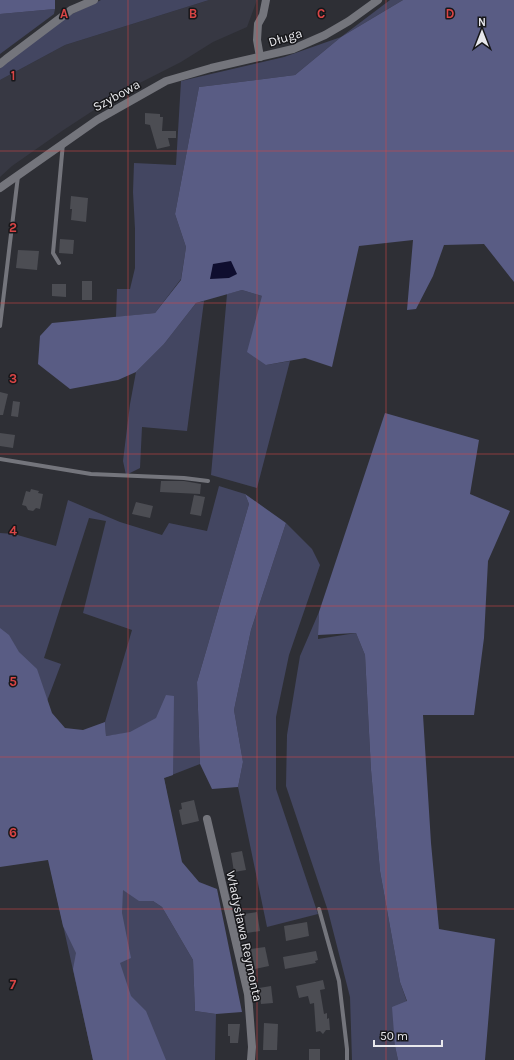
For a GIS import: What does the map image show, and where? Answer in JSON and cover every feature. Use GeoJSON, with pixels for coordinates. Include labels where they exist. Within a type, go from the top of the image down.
{"type":"FeatureCollection","features":[{"type":"Feature","properties":{"kind":"street"},"geometry":{"type":"LineString","coordinates":[[0,64],[71,10],[94,0]]}},
{"type":"Feature","properties":{"kind":"street"},"geometry":{"type":"LineString","coordinates":[[260,57],[257,40],[258,24],[263,15],[266,0]]}},
{"type":"Feature","properties":{"kind":"street","name":"Długa"},"geometry":{"type":"LineString","coordinates":[[260,57],[293,49],[325,35],[349,21],[378,0]]}},
{"type":"Feature","properties":{"kind":"street","name":"Szybowa"},"geometry":{"type":"LineString","coordinates":[[0,188],[97,120],[166,81],[211,68],[260,57]]}},
{"type":"Feature","properties":{"kind":"street","name":"Władysława Reymonta"},"geometry":{"type":"LineString","coordinates":[[207,819],[248,994],[252,1047],[251,1060]]}},
{"type":"Feature","properties":{"kind":"lane"},"geometry":{"type":"LineString","coordinates":[[59,263],[53,253],[64,143]]}},
{"type":"Feature","properties":{"kind":"lane"},"geometry":{"type":"LineString","coordinates":[[0,326],[18,175]]}},
{"type":"Feature","properties":{"kind":"lane"},"geometry":{"type":"LineString","coordinates":[[0,459],[91,474],[184,478],[208,481]]}},
{"type":"Feature","properties":{"kind":"lane"},"geometry":{"type":"LineString","coordinates":[[319,909],[339,981],[347,1060]]}},
{"type":"Feature","properties":{"kind":"shaded area"},"geometry":{"type":"Polygon","coordinates":[[[0,0],[55,0],[55,9],[0,14],[0,0]]]}},
{"type":"Feature","properties":{"kind":"shaded area"},"geometry":{"type":"Polygon","coordinates":[[[101,0],[209,0],[65,45],[0,80],[0,65],[66,17],[101,0]]]}},
{"type":"Feature","properties":{"kind":"shaded area"},"geometry":{"type":"Polygon","coordinates":[[[209,0],[257,0],[247,27],[213,42],[181,62],[120,93],[12,166],[0,177],[0,80],[65,45],[209,0]]]}},
{"type":"Feature","properties":{"kind":"shaded area"},"geometry":{"type":"Polygon","coordinates":[[[390,0],[403,0],[341,37],[390,0]]]}},
{"type":"Feature","properties":{"kind":"shaded area"},"geometry":{"type":"Polygon","coordinates":[[[403,0],[514,0],[514,282],[484,244],[444,245],[433,276],[416,309],[407,310],[413,240],[359,246],[332,367],[305,358],[266,365],[247,352],[262,296],[242,290],[196,303],[164,344],[136,372],[118,380],[70,389],[38,364],[40,336],[52,323],[155,313],[181,280],[186,247],[175,214],[199,87],[295,75],[341,37],[403,0]]]}},
{"type":"Feature","properties":{"kind":"shaded area"},"geometry":{"type":"Polygon","coordinates":[[[55,9],[54,14],[0,54],[0,14],[55,9]]]}},
{"type":"Feature","properties":{"kind":"shaded area"},"geometry":{"type":"Polygon","coordinates":[[[341,37],[295,75],[199,87],[175,214],[186,247],[181,279],[155,313],[116,317],[117,289],[130,289],[135,268],[133,192],[134,163],[176,165],[181,81],[284,57],[341,37]]]}},
{"type":"Feature","properties":{"kind":"shaded area"},"geometry":{"type":"Polygon","coordinates":[[[231,261],[237,274],[229,278],[210,279],[213,264],[231,261]]]}},
{"type":"Feature","properties":{"kind":"shaded area"},"geometry":{"type":"Polygon","coordinates":[[[242,290],[262,296],[266,365],[290,361],[257,488],[211,475],[227,294],[242,290]]]}},
{"type":"Feature","properties":{"kind":"shaded area"},"geometry":{"type":"Polygon","coordinates":[[[204,301],[187,431],[142,427],[140,468],[126,475],[123,461],[130,404],[136,372],[164,344],[196,303],[204,301]]]}},
{"type":"Feature","properties":{"kind":"shaded area"},"geometry":{"type":"Polygon","coordinates":[[[385,413],[479,440],[470,494],[510,511],[488,561],[484,638],[474,715],[423,715],[431,843],[439,929],[495,939],[485,1060],[398,1060],[395,1046],[392,1007],[407,1001],[400,982],[380,871],[371,770],[365,655],[356,633],[318,635],[319,612],[385,413]]]}},
{"type":"Feature","properties":{"kind":"shaded area"},"geometry":{"type":"Polygon","coordinates":[[[219,486],[245,494],[249,504],[197,682],[200,764],[164,778],[167,794],[139,901],[153,901],[162,907],[193,960],[195,1011],[216,1014],[215,1060],[93,1060],[43,835],[0,805],[0,533],[14,534],[56,546],[68,500],[120,522],[162,535],[169,523],[207,531],[219,486]],[[89,518],[44,658],[61,664],[41,717],[48,749],[129,733],[106,736],[105,722],[132,630],[83,613],[106,521],[89,518]]]}},
{"type":"Feature","properties":{"kind":"shaded area"},"geometry":{"type":"Polygon","coordinates":[[[245,494],[286,523],[251,630],[234,710],[243,762],[238,787],[212,789],[200,764],[197,682],[249,504],[245,494]]]}},
{"type":"Feature","properties":{"kind":"shaded area"},"geometry":{"type":"Polygon","coordinates":[[[286,523],[312,549],[320,565],[289,655],[276,717],[276,789],[318,914],[267,927],[238,787],[243,762],[234,710],[251,630],[286,523]]]}},
{"type":"Feature","properties":{"kind":"shaded area"},"geometry":{"type":"Polygon","coordinates":[[[319,612],[318,639],[356,633],[365,655],[371,770],[380,871],[400,982],[407,1002],[395,1046],[398,1060],[352,1060],[350,997],[328,911],[286,786],[287,735],[300,656],[319,612]]]}},
{"type":"Feature","properties":{"kind":"shaded area"},"geometry":{"type":"Polygon","coordinates":[[[0,628],[9,635],[19,652],[37,669],[52,713],[65,728],[83,730],[105,722],[106,736],[130,732],[156,718],[166,695],[174,696],[173,775],[164,778],[182,862],[199,882],[217,889],[242,1012],[216,1014],[195,1011],[193,960],[162,907],[153,901],[139,901],[123,890],[122,913],[131,958],[120,963],[131,996],[146,1011],[166,1060],[93,1060],[73,969],[76,953],[63,926],[48,860],[0,867],[0,628]]]}},
{"type":"Feature","properties":{"kind":"building"},"geometry":{"type":"Polygon","coordinates":[[[145,113],[160,114],[160,117],[163,117],[162,131],[176,131],[176,138],[168,138],[170,146],[157,149],[150,125],[145,124],[145,113]]]}},
{"type":"Feature","properties":{"kind":"building"},"geometry":{"type":"Polygon","coordinates":[[[71,196],[88,198],[86,222],[71,220],[71,196]]]}},
{"type":"Feature","properties":{"kind":"building"},"geometry":{"type":"Polygon","coordinates":[[[60,239],[74,240],[73,254],[59,253],[60,239]]]}},
{"type":"Feature","properties":{"kind":"building"},"geometry":{"type":"Polygon","coordinates":[[[18,250],[39,251],[37,270],[16,268],[18,250]]]}},
{"type":"Feature","properties":{"kind":"building"},"geometry":{"type":"Polygon","coordinates":[[[82,281],[92,281],[92,300],[82,300],[82,281]]]}},
{"type":"Feature","properties":{"kind":"building"},"geometry":{"type":"Polygon","coordinates":[[[52,284],[66,284],[66,297],[52,296],[52,284]]]}},
{"type":"Feature","properties":{"kind":"building"},"geometry":{"type":"Polygon","coordinates":[[[0,392],[8,394],[3,415],[0,415],[0,392]]]}},
{"type":"Feature","properties":{"kind":"building"},"geometry":{"type":"Polygon","coordinates":[[[13,401],[20,402],[18,417],[11,416],[13,401]]]}},
{"type":"Feature","properties":{"kind":"building"},"geometry":{"type":"Polygon","coordinates":[[[0,433],[15,435],[13,448],[0,446],[0,433]]]}},
{"type":"Feature","properties":{"kind":"building"},"geometry":{"type":"Polygon","coordinates":[[[161,481],[184,481],[201,484],[200,494],[160,492],[161,481]]]}},
{"type":"Feature","properties":{"kind":"building"},"geometry":{"type":"Polygon","coordinates":[[[31,489],[39,491],[38,493],[43,494],[40,509],[36,508],[33,511],[28,510],[26,506],[22,505],[26,491],[30,492],[31,489]]]}},
{"type":"Feature","properties":{"kind":"building"},"geometry":{"type":"Polygon","coordinates":[[[194,495],[205,497],[201,516],[190,514],[194,495]]]}},
{"type":"Feature","properties":{"kind":"building"},"geometry":{"type":"Polygon","coordinates":[[[136,502],[153,506],[150,518],[132,514],[136,502]]]}},
{"type":"Feature","properties":{"kind":"building"},"geometry":{"type":"Polygon","coordinates":[[[194,800],[199,821],[182,825],[179,810],[182,809],[181,803],[194,800]]]}},
{"type":"Feature","properties":{"kind":"building"},"geometry":{"type":"Polygon","coordinates":[[[242,851],[246,870],[234,872],[231,853],[242,851]]]}},
{"type":"Feature","properties":{"kind":"building"},"geometry":{"type":"Polygon","coordinates":[[[257,912],[260,931],[247,933],[244,914],[257,912]]]}},
{"type":"Feature","properties":{"kind":"building"},"geometry":{"type":"Polygon","coordinates":[[[307,922],[309,936],[286,941],[284,926],[307,922]]]}},
{"type":"Feature","properties":{"kind":"building"},"geometry":{"type":"Polygon","coordinates":[[[265,947],[269,966],[255,969],[251,949],[265,947]]]}},
{"type":"Feature","properties":{"kind":"building"},"geometry":{"type":"Polygon","coordinates":[[[316,951],[318,960],[315,961],[316,963],[285,969],[283,957],[316,951]]]}},
{"type":"Feature","properties":{"kind":"building"},"geometry":{"type":"Polygon","coordinates":[[[323,980],[325,989],[320,990],[324,1014],[327,1013],[327,1019],[329,1018],[330,1030],[326,1030],[323,1034],[320,1031],[316,1032],[314,1003],[310,1004],[308,996],[299,998],[296,986],[323,980]]]}},
{"type":"Feature","properties":{"kind":"building"},"geometry":{"type":"Polygon","coordinates":[[[271,986],[273,1003],[261,1004],[259,988],[271,986]]]}},
{"type":"Feature","properties":{"kind":"building"},"geometry":{"type":"Polygon","coordinates":[[[264,1023],[278,1024],[277,1050],[263,1050],[264,1023]]]}},
{"type":"Feature","properties":{"kind":"building"},"geometry":{"type":"Polygon","coordinates":[[[228,1024],[240,1024],[238,1043],[230,1043],[230,1036],[228,1036],[228,1024]]]}},
{"type":"Feature","properties":{"kind":"building"},"geometry":{"type":"Polygon","coordinates":[[[309,1049],[320,1049],[320,1060],[309,1060],[309,1049]]]}}]}
